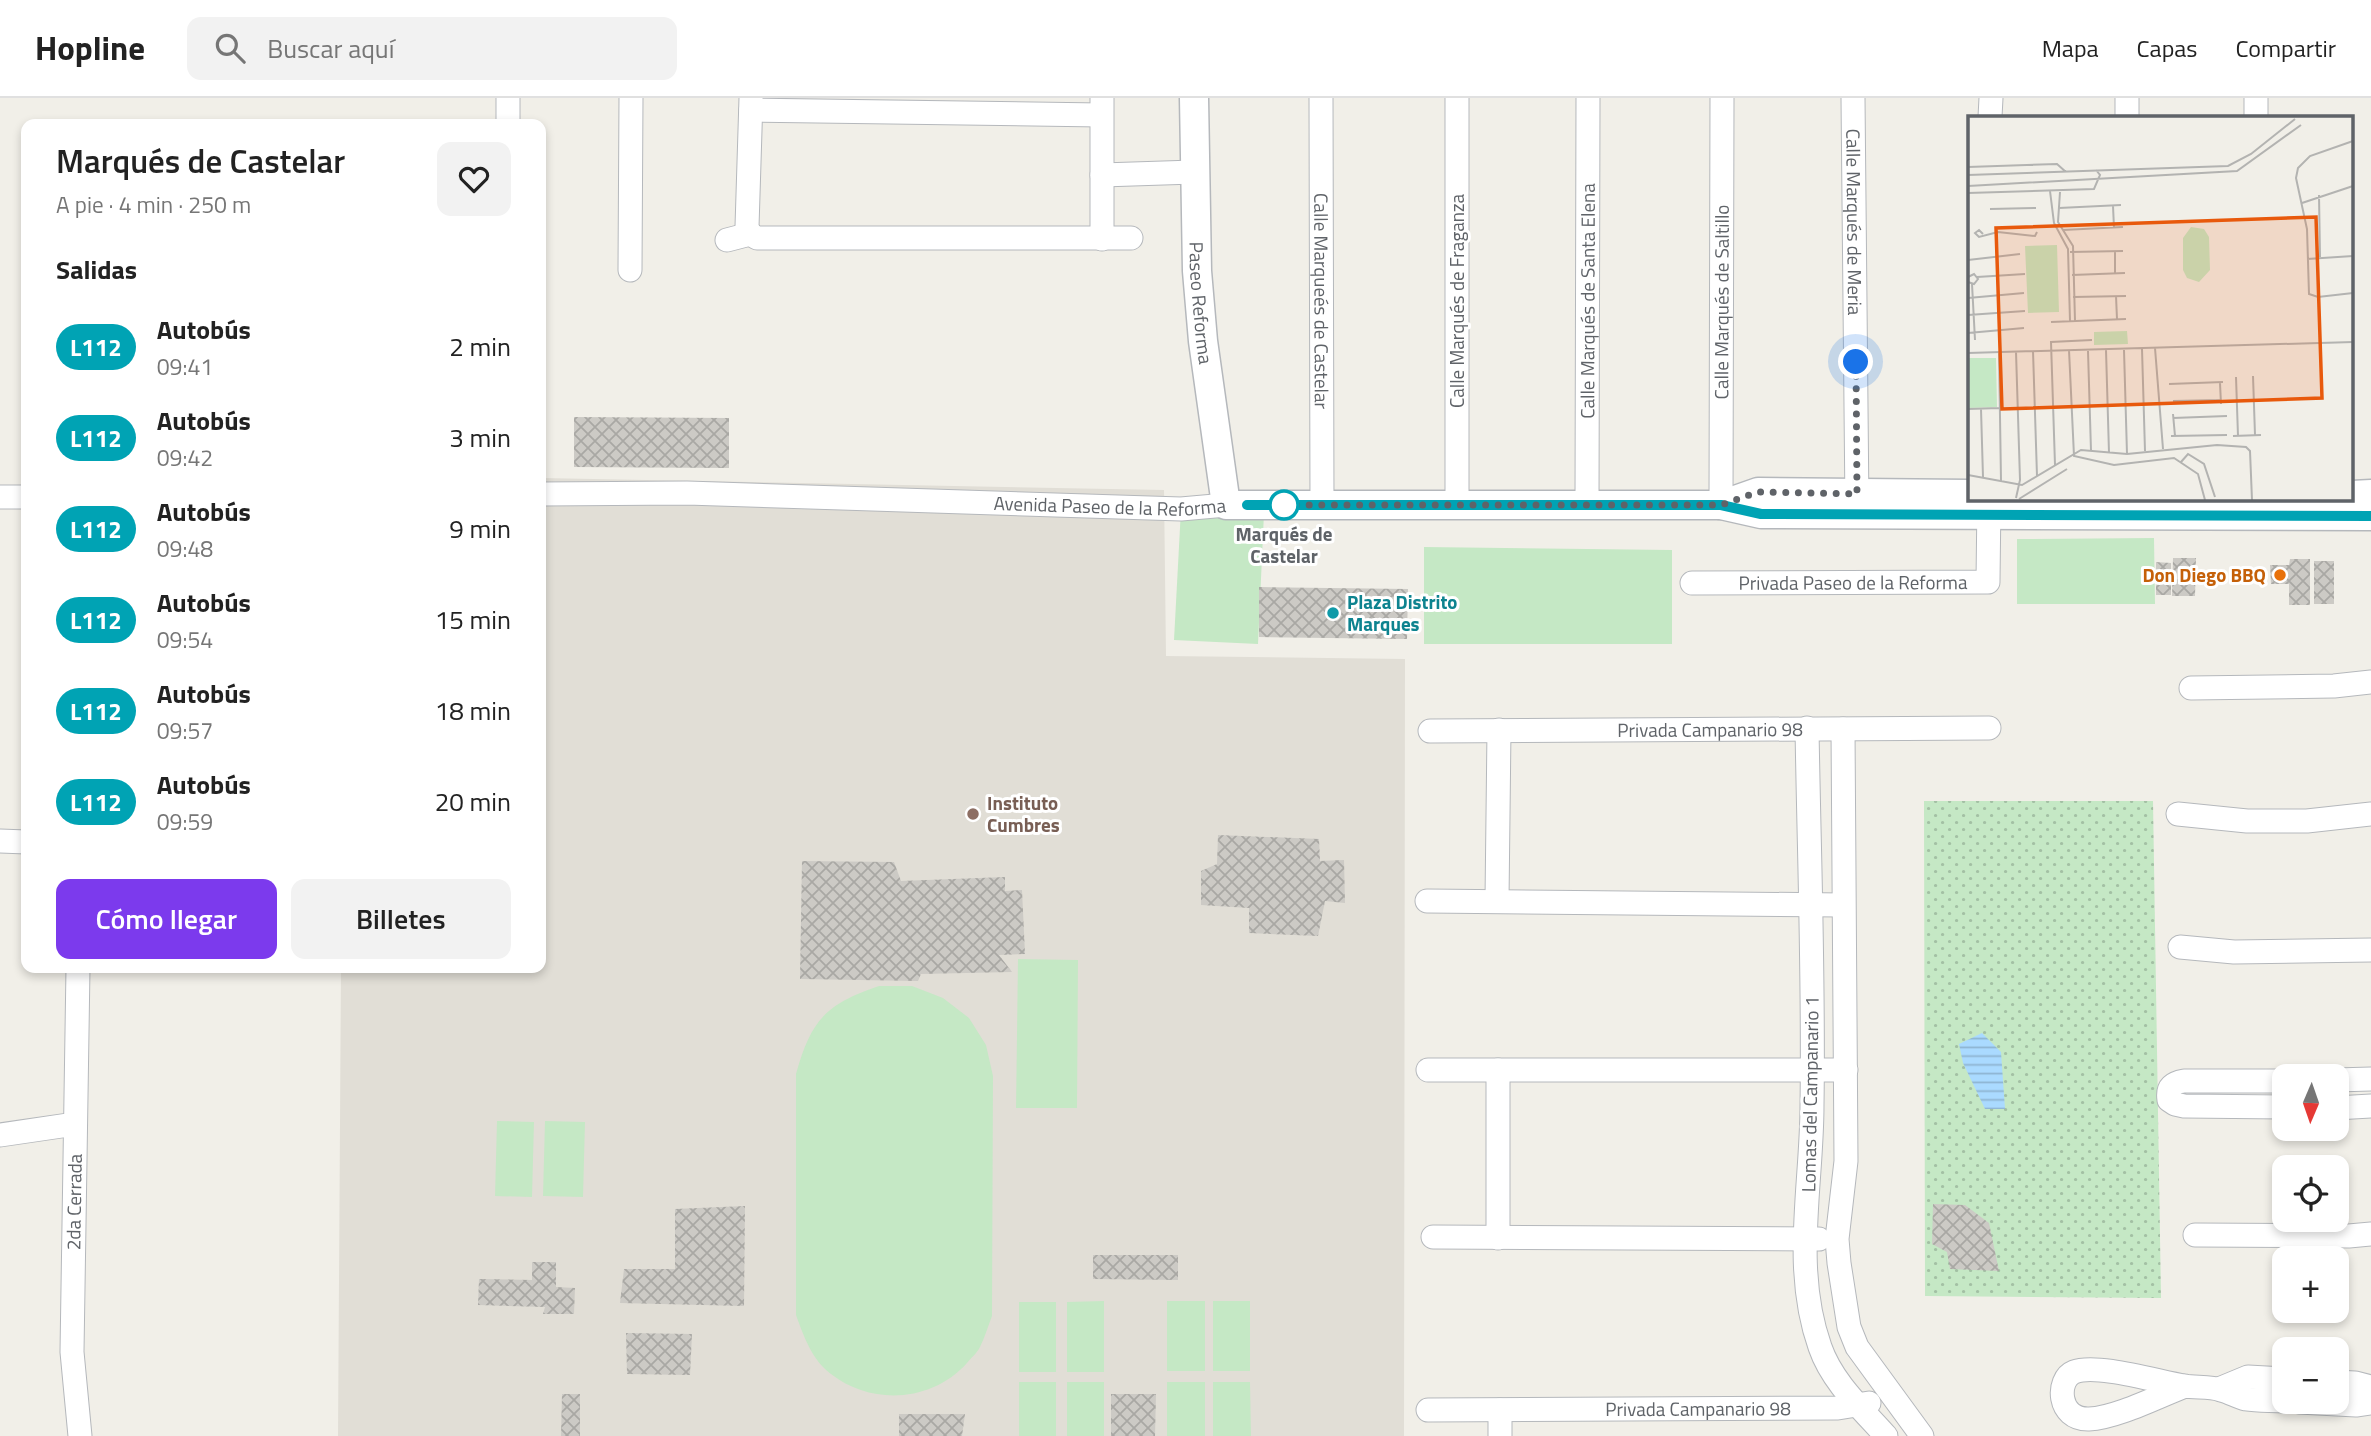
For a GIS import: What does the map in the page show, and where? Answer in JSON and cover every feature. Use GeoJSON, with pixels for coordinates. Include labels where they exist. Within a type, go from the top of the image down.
{"type":"FeatureCollection","features":[{"type":"Feature","properties":{"kind":"street"},"geometry":{"type":"LineString","coordinates":[[508,98],[508,119]]}},
{"type":"Feature","properties":{"kind":"street"},"geometry":{"type":"LineString","coordinates":[[630,270],[631,98]]}},
{"type":"Feature","properties":{"kind":"street","name":"Paseo Reforma"},"geometry":{"type":"LineString","coordinates":[[1194,98],[1196,271],[1226,505]]}},
{"type":"Feature","properties":{"kind":"street","name":"Calle Marqueés de Castelar"},"geometry":{"type":"LineString","coordinates":[[1321,98],[1322,504]]}},
{"type":"Feature","properties":{"kind":"street","name":"Calle Marqués de Fraganza"},"geometry":{"type":"LineString","coordinates":[[1457,98],[1457,504]]}},
{"type":"Feature","properties":{"kind":"street","name":"Calle Marqués de Santa Elena"},"geometry":{"type":"LineString","coordinates":[[1587,504],[1588,98]]}},
{"type":"Feature","properties":{"kind":"street","name":"Calle Marqués de Saltillo"},"geometry":{"type":"LineString","coordinates":[[1721,505],[1722,98]]}},
{"type":"Feature","properties":{"kind":"street","name":"Calle Marqués de Meria"},"geometry":{"type":"LineString","coordinates":[[1853,98],[1857,504]]}},
{"type":"Feature","properties":{"kind":"street"},"geometry":{"type":"LineString","coordinates":[[1990,116],[1991,98]]}},
{"type":"Feature","properties":{"kind":"street"},"geometry":{"type":"LineString","coordinates":[[2127,98],[2127,116]]}},
{"type":"Feature","properties":{"kind":"street"},"geometry":{"type":"LineString","coordinates":[[2256,98],[2256,116]]}},
{"type":"Feature","properties":{"kind":"street"},"geometry":{"type":"LineString","coordinates":[[1102,239],[1102,106],[751,104],[747,227],[750,234],[757,238],[1102,239],[1131,238]]}},
{"type":"Feature","properties":{"kind":"street"},"geometry":{"type":"LineString","coordinates":[[1102,175],[1194,172]]}},
{"type":"Feature","properties":{"kind":"street"},"geometry":{"type":"LineString","coordinates":[[727,240],[750,234]]}},
{"type":"Feature","properties":{"kind":"street","name":"Avenida Paseo de la Reforma"},"geometry":{"type":"LineString","coordinates":[[546,494],[687,493],[1181,509],[1226,505],[1322,504],[1721,505],[1758,492],[1857,504],[1982,502],[2126,507],[2255,507],[2371,516]]}},
{"type":"Feature","properties":{"kind":"street"},"geometry":{"type":"LineString","coordinates":[[0,497],[21,497]]}},
{"type":"Feature","properties":{"kind":"street","name":"Privada Paseo de la Reforma"},"geometry":{"type":"LineString","coordinates":[[1692,583],[1988,582],[1982,502]]}},
{"type":"Feature","properties":{"kind":"street"},"geometry":{"type":"LineString","coordinates":[[2191,688],[2334,686],[2371,682]]}},
{"type":"Feature","properties":{"kind":"street","name":"Lomas del Campanario 1"},"geometry":{"type":"LineString","coordinates":[[1807,728],[1813,1069],[1812,1154],[1803,1238],[1805,1282],[1820,1347],[1833,1375],[1886,1436]]}},
{"type":"Feature","properties":{"kind":"street","name":"Privada Campanario 98"},"geometry":{"type":"LineString","coordinates":[[1430,731],[1989,728]]}},
{"type":"Feature","properties":{"kind":"street","name":"Lomas del Campanario 1"},"geometry":{"type":"LineString","coordinates":[[1843,729],[1846,1161],[1838,1239],[1849,1327],[1857,1347],[1922,1436]]}},
{"type":"Feature","properties":{"kind":"street"},"geometry":{"type":"LineString","coordinates":[[1497,900],[1499,730]]}},
{"type":"Feature","properties":{"kind":"street"},"geometry":{"type":"LineString","coordinates":[[2178,814],[2247,821],[2307,821],[2371,814]]}},
{"type":"Feature","properties":{"kind":"street"},"geometry":{"type":"LineString","coordinates":[[0,841],[21,842]]}},
{"type":"Feature","properties":{"kind":"street"},"geometry":{"type":"LineString","coordinates":[[1427,901],[1843,905]]}},
{"type":"Feature","properties":{"kind":"street"},"geometry":{"type":"LineString","coordinates":[[2180,947],[2234,952],[2371,950]]}},
{"type":"Feature","properties":{"kind":"street","name":"2da Cerrada"},"geometry":{"type":"LineString","coordinates":[[78,973],[72,1352],[80,1436]]}},
{"type":"Feature","properties":{"kind":"street"},"geometry":{"type":"LineString","coordinates":[[1428,1070],[1846,1070]]}},
{"type":"Feature","properties":{"kind":"street"},"geometry":{"type":"LineString","coordinates":[[1498,1070],[1498,1238]]}},
{"type":"Feature","properties":{"kind":"street"},"geometry":{"type":"LineString","coordinates":[[2349,1080],[2371,1079]]}},
{"type":"Feature","properties":{"kind":"street"},"geometry":{"type":"LineString","coordinates":[[2272,1081],[2184,1081],[2169,1087],[2168,1093],[2169,1100],[2184,1106],[2272,1107]]}},
{"type":"Feature","properties":{"kind":"street"},"geometry":{"type":"LineString","coordinates":[[2349,1107],[2371,1106]]}},
{"type":"Feature","properties":{"kind":"street"},"geometry":{"type":"LineString","coordinates":[[0,1135],[75,1124]]}},
{"type":"Feature","properties":{"kind":"street"},"geometry":{"type":"LineString","coordinates":[[2195,1235],[2371,1234]]}},
{"type":"Feature","properties":{"kind":"street"},"geometry":{"type":"LineString","coordinates":[[1433,1237],[1838,1239]]}},
{"type":"Feature","properties":{"kind":"street"},"geometry":{"type":"LineString","coordinates":[[2219,1389],[2248,1377],[2272,1378]]}},
{"type":"Feature","properties":{"kind":"street"},"geometry":{"type":"LineString","coordinates":[[2349,1383],[2371,1387]]}},
{"type":"Feature","properties":{"kind":"street"},"geometry":{"type":"LineString","coordinates":[[2185,1386],[2219,1389],[2248,1399],[2272,1400]]}},
{"type":"Feature","properties":{"kind":"street","name":"Privada Campanario 98"},"geometry":{"type":"LineString","coordinates":[[1428,1410],[1825,1408],[1860,1406],[1893,1395]]}},
{"type":"Feature","properties":{"kind":"street"},"geometry":{"type":"LineString","coordinates":[[2349,1405],[2371,1403]]}},
{"type":"Feature","properties":{"kind":"street"},"geometry":{"type":"LineString","coordinates":[[1500,1410],[1500,1436]]}},
{"type":"Feature","properties":{"kind":"shaded area","name":"Instituto Cumbres"},"geometry":{"type":"Polygon","coordinates":[[[546,478],[1164,490],[1166,656],[1405,659],[1404,1436],[338,1436],[341,973],[546,973],[546,478]]]}},
{"type":"Feature","properties":{"kind":"green space"},"geometry":{"type":"Polygon","coordinates":[[[1181,509],[1264,513],[1258,644],[1174,640],[1181,509]]]}},
{"type":"Feature","properties":{"kind":"green space"},"geometry":{"type":"Polygon","coordinates":[[[2154,538],[2155,604],[2017,604],[2017,539],[2154,538]]]}},
{"type":"Feature","properties":{"kind":"green space"},"geometry":{"type":"Polygon","coordinates":[[[1424,547],[1672,550],[1672,644],[1424,644],[1424,547]]]}},
{"type":"Feature","properties":{"kind":"green space"},"geometry":{"type":"Polygon","coordinates":[[[1924,801],[2153,801],[2161,1298],[1925,1296],[1924,801]]]}},
{"type":"Feature","properties":{"kind":"green space"},"geometry":{"type":"Polygon","coordinates":[[[1018,959],[1078,960],[1077,1108],[1016,1108],[1018,959]]]}},
{"type":"Feature","properties":{"kind":"green space"},"geometry":{"type":"Polygon","coordinates":[[[879,986],[912,986],[943,998],[969,1018],[986,1045],[993,1076],[992,1316],[979,1349],[953,1376],[937,1386],[901,1395],[865,1391],[831,1374],[814,1355],[796,1315],[796,1074],[808,1040],[823,1016],[846,1000],[879,986]]]}},
{"type":"Feature","properties":{"kind":"green space"},"geometry":{"type":"Polygon","coordinates":[[[497,1121],[534,1122],[532,1197],[495,1196],[497,1121]]]}},
{"type":"Feature","properties":{"kind":"green space"},"geometry":{"type":"Polygon","coordinates":[[[545,1121],[585,1122],[583,1197],[543,1196],[545,1121]]]}},
{"type":"Feature","properties":{"kind":"green space"},"geometry":{"type":"Polygon","coordinates":[[[1104,1301],[1104,1372],[1067,1372],[1067,1302],[1104,1301]]]}},
{"type":"Feature","properties":{"kind":"green space"},"geometry":{"type":"Polygon","coordinates":[[[1167,1301],[1205,1301],[1205,1371],[1167,1371],[1167,1301]]]}},
{"type":"Feature","properties":{"kind":"green space"},"geometry":{"type":"Polygon","coordinates":[[[1213,1301],[1250,1301],[1250,1371],[1213,1371],[1213,1301]]]}},
{"type":"Feature","properties":{"kind":"green space"},"geometry":{"type":"Polygon","coordinates":[[[1019,1302],[1056,1302],[1056,1372],[1019,1372],[1019,1302]]]}},
{"type":"Feature","properties":{"kind":"green space"},"geometry":{"type":"Polygon","coordinates":[[[1019,1382],[1056,1382],[1056,1436],[1019,1436],[1019,1382]]]}},
{"type":"Feature","properties":{"kind":"green space"},"geometry":{"type":"Polygon","coordinates":[[[1067,1382],[1104,1382],[1104,1436],[1067,1436],[1067,1382]]]}},
{"type":"Feature","properties":{"kind":"green space"},"geometry":{"type":"Polygon","coordinates":[[[1167,1382],[1205,1382],[1205,1436],[1167,1436],[1167,1382]]]}},
{"type":"Feature","properties":{"kind":"green space"},"geometry":{"type":"Polygon","coordinates":[[[1213,1382],[1250,1382],[1251,1436],[1213,1436],[1213,1382]]]}},
{"type":"Feature","properties":{"kind":"water"},"geometry":{"type":"Polygon","coordinates":[[[1982,1033],[2001,1052],[2005,1109],[1985,1109],[1963,1063],[1959,1044],[1982,1033]]]}},
{"type":"Feature","properties":{"kind":"building"},"geometry":{"type":"Polygon","coordinates":[[[574,417],[729,418],[729,468],[574,467],[574,417]]]}},
{"type":"Feature","properties":{"kind":"building"},"geometry":{"type":"Polygon","coordinates":[[[2173,558],[2196,558],[2195,596],[2172,596],[2173,558]]]}},
{"type":"Feature","properties":{"kind":"building"},"geometry":{"type":"Polygon","coordinates":[[[2290,559],[2310,559],[2310,605],[2289,605],[2289,584],[2271,584],[2270,565],[2289,565],[2290,559]]]}},
{"type":"Feature","properties":{"kind":"building"},"geometry":{"type":"Polygon","coordinates":[[[2314,561],[2334,561],[2334,604],[2314,604],[2314,561]]]}},
{"type":"Feature","properties":{"kind":"building"},"geometry":{"type":"Polygon","coordinates":[[[2156,562],[2171,563],[2171,595],[2156,595],[2156,562]]]}},
{"type":"Feature","properties":{"kind":"building","name":"Plaza Distrito Marques"},"geometry":{"type":"Polygon","coordinates":[[[1259,587],[1408,589],[1407,639],[1259,637],[1259,587]]]}},
{"type":"Feature","properties":{"kind":"building"},"geometry":{"type":"Polygon","coordinates":[[[1218,835],[1319,839],[1320,861],[1344,860],[1345,903],[1325,901],[1318,936],[1249,933],[1249,908],[1201,905],[1201,871],[1217,864],[1218,835]]]}},
{"type":"Feature","properties":{"kind":"building"},"geometry":{"type":"Polygon","coordinates":[[[802,861],[894,862],[901,881],[1005,877],[1005,891],[1022,890],[1025,954],[999,955],[1012,972],[921,974],[918,981],[800,979],[802,861]]]}},
{"type":"Feature","properties":{"kind":"building"},"geometry":{"type":"Polygon","coordinates":[[[1933,1204],[1965,1205],[1989,1223],[1999,1271],[1950,1269],[1947,1252],[1932,1244],[1933,1204]]]}},
{"type":"Feature","properties":{"kind":"building"},"geometry":{"type":"Polygon","coordinates":[[[745,1206],[744,1306],[620,1303],[624,1269],[675,1269],[675,1209],[745,1206]]]}},
{"type":"Feature","properties":{"kind":"building"},"geometry":{"type":"Polygon","coordinates":[[[1093,1255],[1178,1255],[1178,1280],[1093,1279],[1093,1255]]]}},
{"type":"Feature","properties":{"kind":"building"},"geometry":{"type":"Polygon","coordinates":[[[532,1262],[556,1262],[556,1287],[575,1288],[574,1314],[543,1314],[545,1307],[478,1305],[479,1279],[532,1280],[532,1262]]]}},
{"type":"Feature","properties":{"kind":"building"},"geometry":{"type":"Polygon","coordinates":[[[626,1333],[692,1334],[690,1375],[627,1374],[626,1333]]]}},
{"type":"Feature","properties":{"kind":"building"},"geometry":{"type":"Polygon","coordinates":[[[562,1394],[580,1394],[580,1436],[561,1436],[562,1394]]]}},
{"type":"Feature","properties":{"kind":"building"},"geometry":{"type":"Polygon","coordinates":[[[1111,1394],[1156,1394],[1155,1436],[1111,1436],[1111,1394]]]}},
{"type":"Feature","properties":{"kind":"building"},"geometry":{"type":"Polygon","coordinates":[[[899,1414],[965,1414],[962,1436],[899,1436],[899,1414]]]}},
{"type":"Feature","properties":{"kind":"bus line","name":"L112"},"geometry":{"type":"LineString","coordinates":[[1247,505],[1721,505],[1761,514],[2371,516]]}},
{"type":"Feature","properties":{"kind":"place","name":"Marqués de Castelar"},"geometry":{"type":"Point","coordinates":[1284,505]}},
{"type":"Feature","properties":{"kind":"place","name":"Don Diego BBQ"},"geometry":{"type":"Point","coordinates":[2280,575]}},
{"type":"Feature","properties":{"kind":"place","name":"Plaza Distrito Marques"},"geometry":{"type":"Point","coordinates":[1333,613]}},
{"type":"Feature","properties":{"kind":"place","name":"Instituto Cumbres"},"geometry":{"type":"Point","coordinates":[973,814]}},
{"type":"Feature","properties":{"kind":"route"},"geometry":{"type":"LineString","coordinates":[[1284,505],[1721,505],[1758,492],[1857,494],[1856,362]]}}]}
